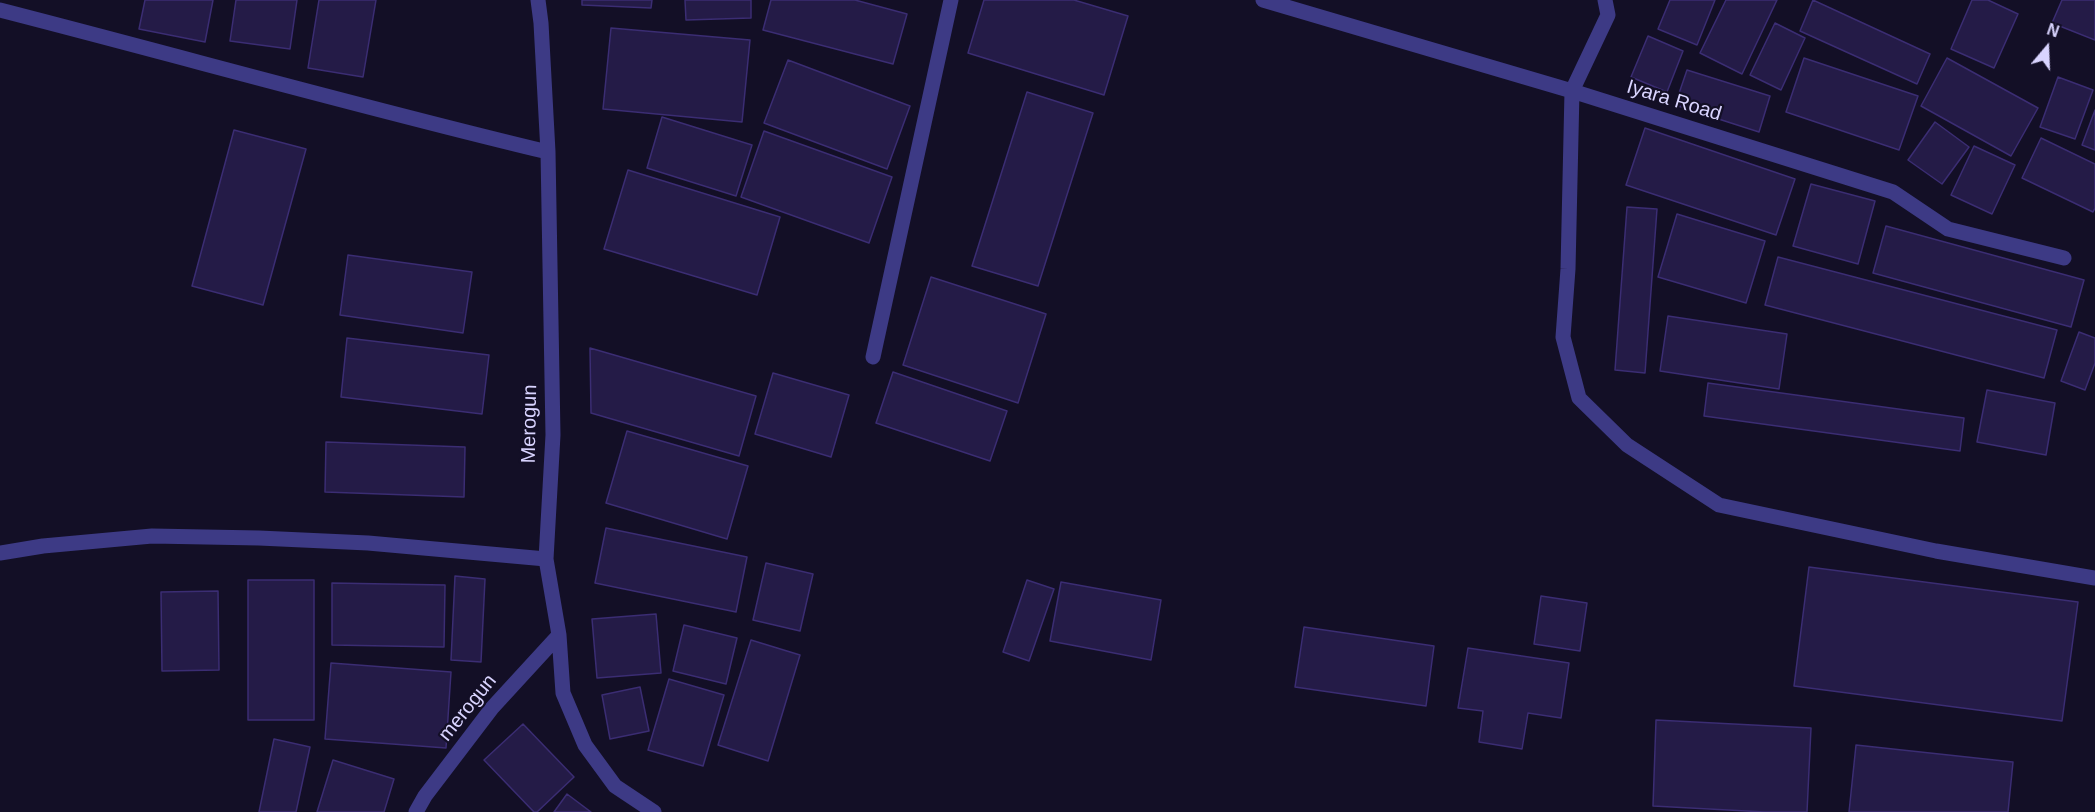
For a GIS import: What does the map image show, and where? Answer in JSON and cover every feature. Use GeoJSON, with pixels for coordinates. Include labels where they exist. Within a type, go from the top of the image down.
{"type":"FeatureCollection","features":[{"type":"Feature","properties":{"kind":"street","name":"Merogun"},"geometry":{"type":"LineString","coordinates":[[538,0],[548,152],[553,435],[546,559],[559,635],[563,693],[585,744],[615,786],[654,812]]}},
{"type":"Feature","properties":{"kind":"street"},"geometry":{"type":"LineString","coordinates":[[873,357],[951,0]]}},
{"type":"Feature","properties":{"kind":"street","name":"Iyara Road"},"geometry":{"type":"LineString","coordinates":[[1263,0],[1572,91],[1893,192],[1948,229],[2064,258]]}},
{"type":"Feature","properties":{"kind":"street"},"geometry":{"type":"LineString","coordinates":[[1605,0],[1608,15],[1572,91],[1568,269],[1563,337],[1579,398],[1627,445],[1719,505],[1936,551],[2095,578]]}},
{"type":"Feature","properties":{"kind":"street"},"geometry":{"type":"LineString","coordinates":[[0,10],[405,117],[548,152]]}},
{"type":"Feature","properties":{"kind":"street"},"geometry":{"type":"LineString","coordinates":[[0,553],[43,546],[152,536],[368,543],[546,559]]}},
{"type":"Feature","properties":{"kind":"street","name":"merogun"},"geometry":{"type":"LineString","coordinates":[[416,812],[425,796],[492,708],[559,635]]}},
{"type":"Feature","properties":{"kind":"building"},"geometry":{"type":"Polygon","coordinates":[[[145,0],[213,0],[205,42],[139,29],[145,0]]]}},
{"type":"Feature","properties":{"kind":"building"},"geometry":{"type":"Polygon","coordinates":[[[236,0],[297,0],[290,49],[230,41],[236,0]]]}},
{"type":"Feature","properties":{"kind":"building"},"geometry":{"type":"Polygon","coordinates":[[[319,0],[376,0],[363,77],[308,68],[319,0]]]}},
{"type":"Feature","properties":{"kind":"building"},"geometry":{"type":"Polygon","coordinates":[[[582,0],[652,0],[651,8],[582,5],[582,0]]]}},
{"type":"Feature","properties":{"kind":"building"},"geometry":{"type":"Polygon","coordinates":[[[685,0],[751,0],[751,18],[686,20],[685,0]]]}},
{"type":"Feature","properties":{"kind":"building"},"geometry":{"type":"Polygon","coordinates":[[[771,0],[855,0],[907,14],[893,64],[763,30],[771,0]]]}},
{"type":"Feature","properties":{"kind":"building"},"geometry":{"type":"Polygon","coordinates":[[[984,0],[1074,0],[1128,16],[1104,95],[968,53],[984,0]]]}},
{"type":"Feature","properties":{"kind":"building"},"geometry":{"type":"Polygon","coordinates":[[[1670,0],[1715,0],[1697,45],[1658,29],[1670,0]]]}},
{"type":"Feature","properties":{"kind":"building"},"geometry":{"type":"Polygon","coordinates":[[[1726,0],[1777,0],[1742,74],[1700,53],[1726,0]]]}},
{"type":"Feature","properties":{"kind":"building"},"geometry":{"type":"Polygon","coordinates":[[[1813,0],[1930,54],[1917,84],[1800,31],[1813,0]]]}},
{"type":"Feature","properties":{"kind":"building"},"geometry":{"type":"Polygon","coordinates":[[[1972,0],[1988,0],[2018,14],[1994,68],[1951,49],[1972,0]]]}},
{"type":"Feature","properties":{"kind":"building"},"geometry":{"type":"Polygon","coordinates":[[[2062,0],[2095,0],[2095,40],[2052,23],[2062,0]]]}},
{"type":"Feature","properties":{"kind":"building"},"geometry":{"type":"Polygon","coordinates":[[[1775,23],[1805,38],[1781,90],[1750,75],[1775,23]]]}},
{"type":"Feature","properties":{"kind":"building"},"geometry":{"type":"Polygon","coordinates":[[[611,28],[750,40],[742,122],[603,109],[611,28]]]}},
{"type":"Feature","properties":{"kind":"building"},"geometry":{"type":"Polygon","coordinates":[[[1648,36],[1683,51],[1667,92],[1631,77],[1648,36]]]}},
{"type":"Feature","properties":{"kind":"building"},"geometry":{"type":"Polygon","coordinates":[[[1804,58],[1918,96],[1899,150],[1786,112],[1804,58]]]}},
{"type":"Feature","properties":{"kind":"building"},"geometry":{"type":"Polygon","coordinates":[[[1947,58],[2038,108],[2011,156],[1921,106],[1947,58]]]}},
{"type":"Feature","properties":{"kind":"building"},"geometry":{"type":"Polygon","coordinates":[[[788,60],[910,106],[887,169],[764,123],[788,60]]]}},
{"type":"Feature","properties":{"kind":"building"},"geometry":{"type":"Polygon","coordinates":[[[1687,70],[1770,96],[1759,132],[1675,105],[1687,70]]]}},
{"type":"Feature","properties":{"kind":"building"},"geometry":{"type":"Polygon","coordinates":[[[2058,77],[2093,90],[2075,139],[2040,127],[2058,77]]]}},
{"type":"Feature","properties":{"kind":"building"},"geometry":{"type":"Polygon","coordinates":[[[1027,92],[1093,113],[1038,286],[972,266],[1027,92]]]}},
{"type":"Feature","properties":{"kind":"building"},"geometry":{"type":"Polygon","coordinates":[[[2095,110],[2095,150],[2082,145],[2095,110]]]}},
{"type":"Feature","properties":{"kind":"building"},"geometry":{"type":"Polygon","coordinates":[[[662,117],[752,145],[736,196],[647,168],[662,117]]]}},
{"type":"Feature","properties":{"kind":"building"},"geometry":{"type":"Polygon","coordinates":[[[1935,122],[1969,147],[1942,184],[1908,160],[1935,122]]]}},
{"type":"Feature","properties":{"kind":"building"},"geometry":{"type":"Polygon","coordinates":[[[1645,128],[1795,179],[1776,235],[1626,185],[1645,128]]]}},
{"type":"Feature","properties":{"kind":"building"},"geometry":{"type":"Polygon","coordinates":[[[234,130],[306,149],[263,305],[192,286],[234,130]]]}},
{"type":"Feature","properties":{"kind":"building"},"geometry":{"type":"Polygon","coordinates":[[[764,131],[892,177],[869,243],[741,197],[764,131]]]}},
{"type":"Feature","properties":{"kind":"building"},"geometry":{"type":"Polygon","coordinates":[[[2041,138],[2095,164],[2095,208],[2093,212],[2022,178],[2041,138]]]}},
{"type":"Feature","properties":{"kind":"building"},"geometry":{"type":"Polygon","coordinates":[[[1974,146],[2015,165],[1992,214],[1951,195],[1974,146]]]}},
{"type":"Feature","properties":{"kind":"building"},"geometry":{"type":"Polygon","coordinates":[[[628,170],[780,217],[757,295],[604,249],[628,170]]]}},
{"type":"Feature","properties":{"kind":"building"},"geometry":{"type":"Polygon","coordinates":[[[1811,184],[1875,201],[1858,264],[1793,246],[1811,184]]]}},
{"type":"Feature","properties":{"kind":"building"},"geometry":{"type":"Polygon","coordinates":[[[1627,207],[1657,209],[1645,373],[1615,370],[1627,207]]]}},
{"type":"Feature","properties":{"kind":"building"},"geometry":{"type":"Polygon","coordinates":[[[1677,214],[1765,241],[1746,303],[1658,277],[1677,214]]]}},
{"type":"Feature","properties":{"kind":"building"},"geometry":{"type":"Polygon","coordinates":[[[1886,226],[2084,280],[2071,327],[1873,273],[1886,226]]]}},
{"type":"Feature","properties":{"kind":"building"},"geometry":{"type":"Polygon","coordinates":[[[348,255],[472,272],[463,333],[340,315],[348,255]]]}},
{"type":"Feature","properties":{"kind":"building"},"geometry":{"type":"Polygon","coordinates":[[[1778,257],[2057,330],[2044,378],[1765,305],[1778,257]]]}},
{"type":"Feature","properties":{"kind":"building"},"geometry":{"type":"Polygon","coordinates":[[[931,277],[1046,314],[1018,403],[903,365],[931,277]]]}},
{"type":"Feature","properties":{"kind":"building"},"geometry":{"type":"Polygon","coordinates":[[[1668,316],[1787,334],[1779,389],[1660,371],[1668,316]]]}},
{"type":"Feature","properties":{"kind":"building"},"geometry":{"type":"Polygon","coordinates":[[[2079,332],[2095,338],[2095,363],[2085,390],[2061,381],[2079,332]]]}},
{"type":"Feature","properties":{"kind":"building"},"geometry":{"type":"Polygon","coordinates":[[[347,338],[489,355],[482,414],[341,397],[347,338]]]}},
{"type":"Feature","properties":{"kind":"building"},"geometry":{"type":"Polygon","coordinates":[[[590,348],[756,396],[739,456],[591,413],[590,348]]]}},
{"type":"Feature","properties":{"kind":"building"},"geometry":{"type":"Polygon","coordinates":[[[893,372],[1007,411],[990,461],[876,423],[893,372]]]}},
{"type":"Feature","properties":{"kind":"building"},"geometry":{"type":"Polygon","coordinates":[[[773,373],[849,395],[831,457],[755,434],[773,373]]]}},
{"type":"Feature","properties":{"kind":"building"},"geometry":{"type":"Polygon","coordinates":[[[1708,383],[1964,418],[1960,451],[1704,416],[1708,383]]]}},
{"type":"Feature","properties":{"kind":"building"},"geometry":{"type":"Polygon","coordinates":[[[1987,390],[2055,403],[2046,455],[1977,442],[1987,390]]]}},
{"type":"Feature","properties":{"kind":"building"},"geometry":{"type":"Polygon","coordinates":[[[627,431],[748,466],[727,539],[606,503],[627,431]]]}},
{"type":"Feature","properties":{"kind":"building"},"geometry":{"type":"Polygon","coordinates":[[[326,442],[465,447],[464,497],[325,492],[326,442]]]}},
{"type":"Feature","properties":{"kind":"building"},"geometry":{"type":"Polygon","coordinates":[[[606,528],[747,557],[736,612],[595,583],[606,528]]]}},
{"type":"Feature","properties":{"kind":"building"},"geometry":{"type":"Polygon","coordinates":[[[766,563],[813,574],[800,631],[753,620],[766,563]]]}},
{"type":"Feature","properties":{"kind":"building"},"geometry":{"type":"Polygon","coordinates":[[[1809,567],[2078,602],[2062,721],[1794,686],[1809,567]]]}},
{"type":"Feature","properties":{"kind":"building"},"geometry":{"type":"Polygon","coordinates":[[[455,576],[485,579],[481,662],[451,660],[455,576]]]}},
{"type":"Feature","properties":{"kind":"building"},"geometry":{"type":"Polygon","coordinates":[[[248,580],[314,580],[314,720],[248,720],[248,580]]]}},
{"type":"Feature","properties":{"kind":"building"},"geometry":{"type":"Polygon","coordinates":[[[1027,580],[1054,589],[1029,661],[1003,652],[1027,580]]]}},
{"type":"Feature","properties":{"kind":"building"},"geometry":{"type":"Polygon","coordinates":[[[1061,582],[1161,600],[1151,660],[1050,641],[1061,582]]]}},
{"type":"Feature","properties":{"kind":"building"},"geometry":{"type":"Polygon","coordinates":[[[332,583],[445,585],[444,647],[332,645],[332,583]]]}},
{"type":"Feature","properties":{"kind":"building"},"geometry":{"type":"Polygon","coordinates":[[[218,591],[219,670],[162,671],[161,592],[218,591]]]}},
{"type":"Feature","properties":{"kind":"building"},"geometry":{"type":"Polygon","coordinates":[[[1541,596],[1587,603],[1580,651],[1534,644],[1541,596]]]}},
{"type":"Feature","properties":{"kind":"building"},"geometry":{"type":"Polygon","coordinates":[[[656,614],[661,673],[597,678],[592,619],[656,614]]]}},
{"type":"Feature","properties":{"kind":"building"},"geometry":{"type":"Polygon","coordinates":[[[684,625],[737,638],[726,684],[673,671],[684,625]]]}},
{"type":"Feature","properties":{"kind":"building"},"geometry":{"type":"Polygon","coordinates":[[[1304,627],[1434,646],[1426,706],[1295,687],[1304,627]]]}},
{"type":"Feature","properties":{"kind":"building"},"geometry":{"type":"Polygon","coordinates":[[[751,640],[800,655],[768,761],[718,745],[751,640]]]}},
{"type":"Feature","properties":{"kind":"building"},"geometry":{"type":"Polygon","coordinates":[[[1468,648],[1569,663],[1561,718],[1528,713],[1522,749],[1479,742],[1483,711],[1458,708],[1468,648]]]}},
{"type":"Feature","properties":{"kind":"building"},"geometry":{"type":"Polygon","coordinates":[[[331,663],[451,672],[446,748],[325,739],[331,663]]]}},
{"type":"Feature","properties":{"kind":"building"},"geometry":{"type":"Polygon","coordinates":[[[669,679],[724,695],[703,766],[648,750],[669,679]]]}},
{"type":"Feature","properties":{"kind":"building"},"geometry":{"type":"Polygon","coordinates":[[[640,687],[649,731],[610,739],[602,695],[640,687]]]}},
{"type":"Feature","properties":{"kind":"building"},"geometry":{"type":"Polygon","coordinates":[[[1656,720],[1811,728],[1807,812],[1653,806],[1656,720]]]}},
{"type":"Feature","properties":{"kind":"building"},"geometry":{"type":"Polygon","coordinates":[[[523,724],[574,777],[537,812],[534,812],[484,760],[523,724]]]}},
{"type":"Feature","properties":{"kind":"building"},"geometry":{"type":"Polygon","coordinates":[[[274,739],[310,747],[296,812],[259,812],[274,739]]]}},
{"type":"Feature","properties":{"kind":"building"},"geometry":{"type":"Polygon","coordinates":[[[1856,745],[2013,762],[2008,812],[1849,812],[1856,745]]]}},
{"type":"Feature","properties":{"kind":"building"},"geometry":{"type":"Polygon","coordinates":[[[333,760],[394,779],[384,812],[317,812],[333,760]]]}},
{"type":"Feature","properties":{"kind":"building"},"geometry":{"type":"Polygon","coordinates":[[[567,794],[591,812],[554,812],[567,794]]]}}]}
